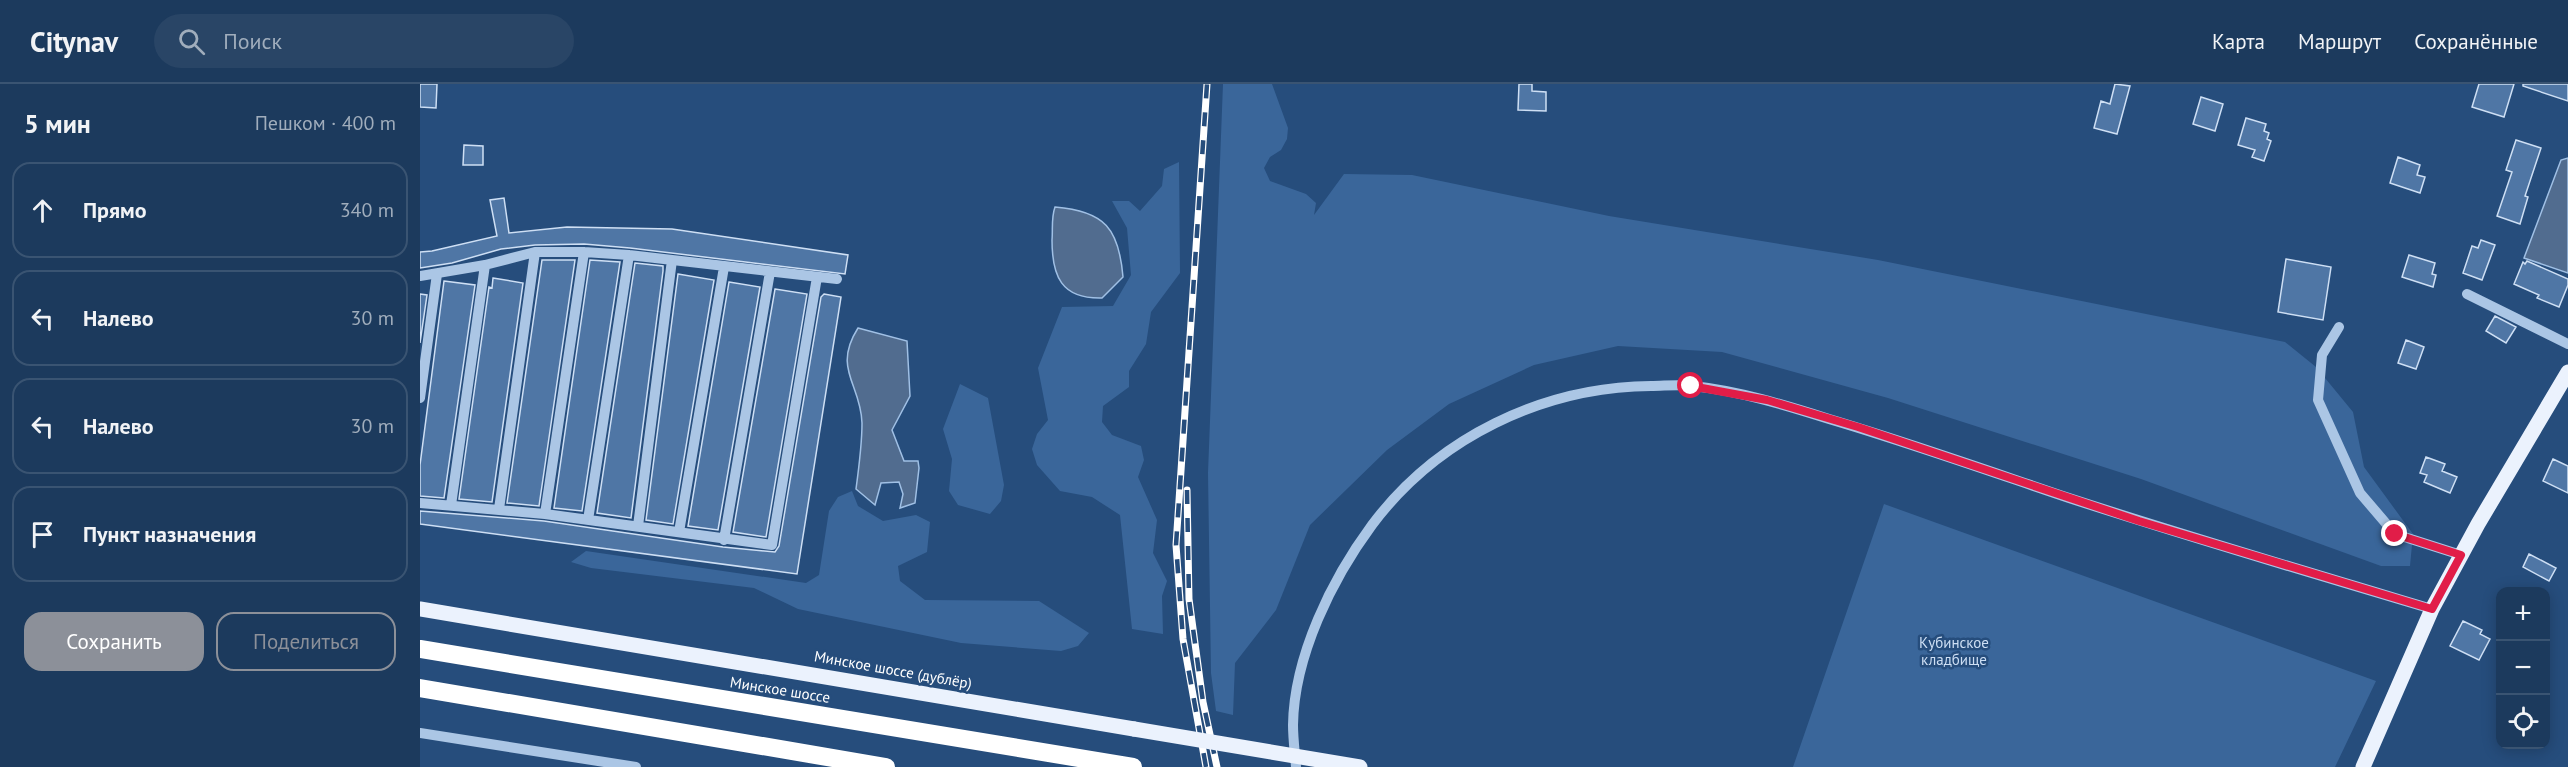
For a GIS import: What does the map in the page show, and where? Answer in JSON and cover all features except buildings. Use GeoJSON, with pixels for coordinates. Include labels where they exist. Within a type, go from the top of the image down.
{"type":"FeatureCollection","features":[{"type":"Feature","properties":{"kind":"highway","name":"Минское шоссе"},"geometry":{"type":"LineString","coordinates":[[420,649],[1133,767]]}},
{"type":"Feature","properties":{"kind":"highway"},"geometry":{"type":"LineString","coordinates":[[420,688],[886,767]]}},
{"type":"Feature","properties":{"kind":"main road"},"geometry":{"type":"LineString","coordinates":[[2363,767],[2432,609],[2568,372]]}},
{"type":"Feature","properties":{"kind":"main road","name":"Минское шоссе (дублёр)"},"geometry":{"type":"LineString","coordinates":[[420,609],[1360,767]]}},
{"type":"Feature","properties":{"kind":"street"},"geometry":{"type":"LineString","coordinates":[[499,509],[535,252]]}},
{"type":"Feature","properties":{"kind":"street"},"geometry":{"type":"LineString","coordinates":[[420,276],[485,265],[535,252],[584,252],[837,279]]}},
{"type":"Feature","properties":{"kind":"street"},"geometry":{"type":"LineString","coordinates":[[545,514],[584,252]]}},
{"type":"Feature","properties":{"kind":"street"},"geometry":{"type":"LineString","coordinates":[[588,520],[629,255]]}},
{"type":"Feature","properties":{"kind":"street"},"geometry":{"type":"LineString","coordinates":[[638,526],[672,260]]}},
{"type":"Feature","properties":{"kind":"street"},"geometry":{"type":"LineString","coordinates":[[452,505],[485,265]]}},
{"type":"Feature","properties":{"kind":"street"},"geometry":{"type":"LineString","coordinates":[[679,532],[724,267]]}},
{"type":"Feature","properties":{"kind":"street"},"geometry":{"type":"LineString","coordinates":[[724,540],[770,272]]}},
{"type":"Feature","properties":{"kind":"street"},"geometry":{"type":"LineString","coordinates":[[420,398],[436,274]]}},
{"type":"Feature","properties":{"kind":"street"},"geometry":{"type":"LineString","coordinates":[[420,502],[545,514],[772,545],[817,277]]}},
{"type":"Feature","properties":{"kind":"street"},"geometry":{"type":"LineString","coordinates":[[2467,294],[2568,344]]}},
{"type":"Feature","properties":{"kind":"street"},"geometry":{"type":"LineString","coordinates":[[2339,327],[2322,355],[2318,400],[2360,494],[2395,534],[2461,555]]}},
{"type":"Feature","properties":{"kind":"street"},"geometry":{"type":"LineString","coordinates":[[1296,767],[1293,723],[1301,677],[1323,607],[1351,555],[1388,504],[1429,466],[1480,430],[1545,401],[1615,387],[1691,386],[1767,400],[1858,427],[2139,521],[2432,609]]}},
{"type":"Feature","properties":{"kind":"street"},"geometry":{"type":"LineString","coordinates":[[420,733],[636,767]]}},
{"type":"Feature","properties":{"kind":"green space"},"geometry":{"type":"Polygon","coordinates":[[[1223,84],[1272,84],[1288,128],[1287,139],[1281,150],[1270,157],[1264,168],[1270,181],[1306,194],[1316,203],[1314,215],[1344,174],[1412,175],[1609,216],[1878,260],[2285,342],[2316,367],[2353,412],[2364,467],[2413,534],[2410,566],[2381,566],[2141,479],[1888,398],[1722,352],[1618,346],[1534,365],[1449,404],[1387,450],[1310,525],[1276,610],[1235,663],[1233,715],[1216,711],[1211,673],[1208,473],[1223,84]]]}},
{"type":"Feature","properties":{"kind":"green space"},"geometry":{"type":"Polygon","coordinates":[[[1179,162],[1180,273],[1151,312],[1146,344],[1129,371],[1129,387],[1103,406],[1102,422],[1112,435],[1141,446],[1144,460],[1138,477],[1157,520],[1153,553],[1167,581],[1162,596],[1163,634],[1132,629],[1120,515],[1092,497],[1060,491],[1037,465],[1032,449],[1037,434],[1048,420],[1038,368],[1062,307],[1113,306],[1131,275],[1127,228],[1112,201],[1129,201],[1140,211],[1162,186],[1164,169],[1179,162]]]}},
{"type":"Feature","properties":{"kind":"green space"},"geometry":{"type":"Polygon","coordinates":[[[960,384],[988,398],[1004,485],[1001,501],[990,514],[958,505],[949,491],[952,459],[943,429],[960,384]]]}},
{"type":"Feature","properties":{"kind":"green space"},"geometry":{"type":"Polygon","coordinates":[[[852,491],[858,506],[883,521],[916,515],[930,522],[927,552],[898,566],[900,581],[925,600],[1039,601],[1089,633],[1078,646],[1061,651],[961,643],[798,609],[754,588],[591,568],[571,562],[586,551],[806,583],[819,575],[829,511],[838,497],[852,491]]]}},
{"type":"Feature","properties":{"kind":"green space","name":"Кубинское кладбище"},"geometry":{"type":"Polygon","coordinates":[[[1884,504],[2376,681],[2335,767],[1793,767],[1884,504]]]}},
{"type":"Feature","properties":{"kind":"shaded area"},"geometry":{"type":"Polygon","coordinates":[[[2568,158],[2568,273],[2524,258],[2561,160],[2568,158]]]}},
{"type":"Feature","properties":{"kind":"shaded area"},"geometry":{"type":"Polygon","coordinates":[[[1055,207],[1072,209],[1097,218],[1113,235],[1118,246],[1123,277],[1102,298],[1088,297],[1068,290],[1057,274],[1052,253],[1055,207]]]}},
{"type":"Feature","properties":{"kind":"shaded area"},"geometry":{"type":"Polygon","coordinates":[[[858,328],[907,341],[910,396],[892,430],[904,461],[918,461],[919,468],[915,503],[900,508],[903,494],[899,482],[881,483],[875,505],[856,489],[862,423],[850,376],[848,355],[858,328]]]}},
{"type":"Feature","properties":{"kind":"railway"},"geometry":{"type":"LineString","coordinates":[[1206,767],[1183,639],[1176,545],[1207,84]]}},
{"type":"Feature","properties":{"kind":"railway"},"geometry":{"type":"LineString","coordinates":[[1187,490],[1189,599],[1203,702],[1217,767]]}},
{"type":"Feature","properties":{"kind":"route"},"geometry":{"type":"LineString","coordinates":[[1691,386],[1767,400],[1858,427],[2139,521],[2432,609],[2461,555],[2395,534]]}}]}
